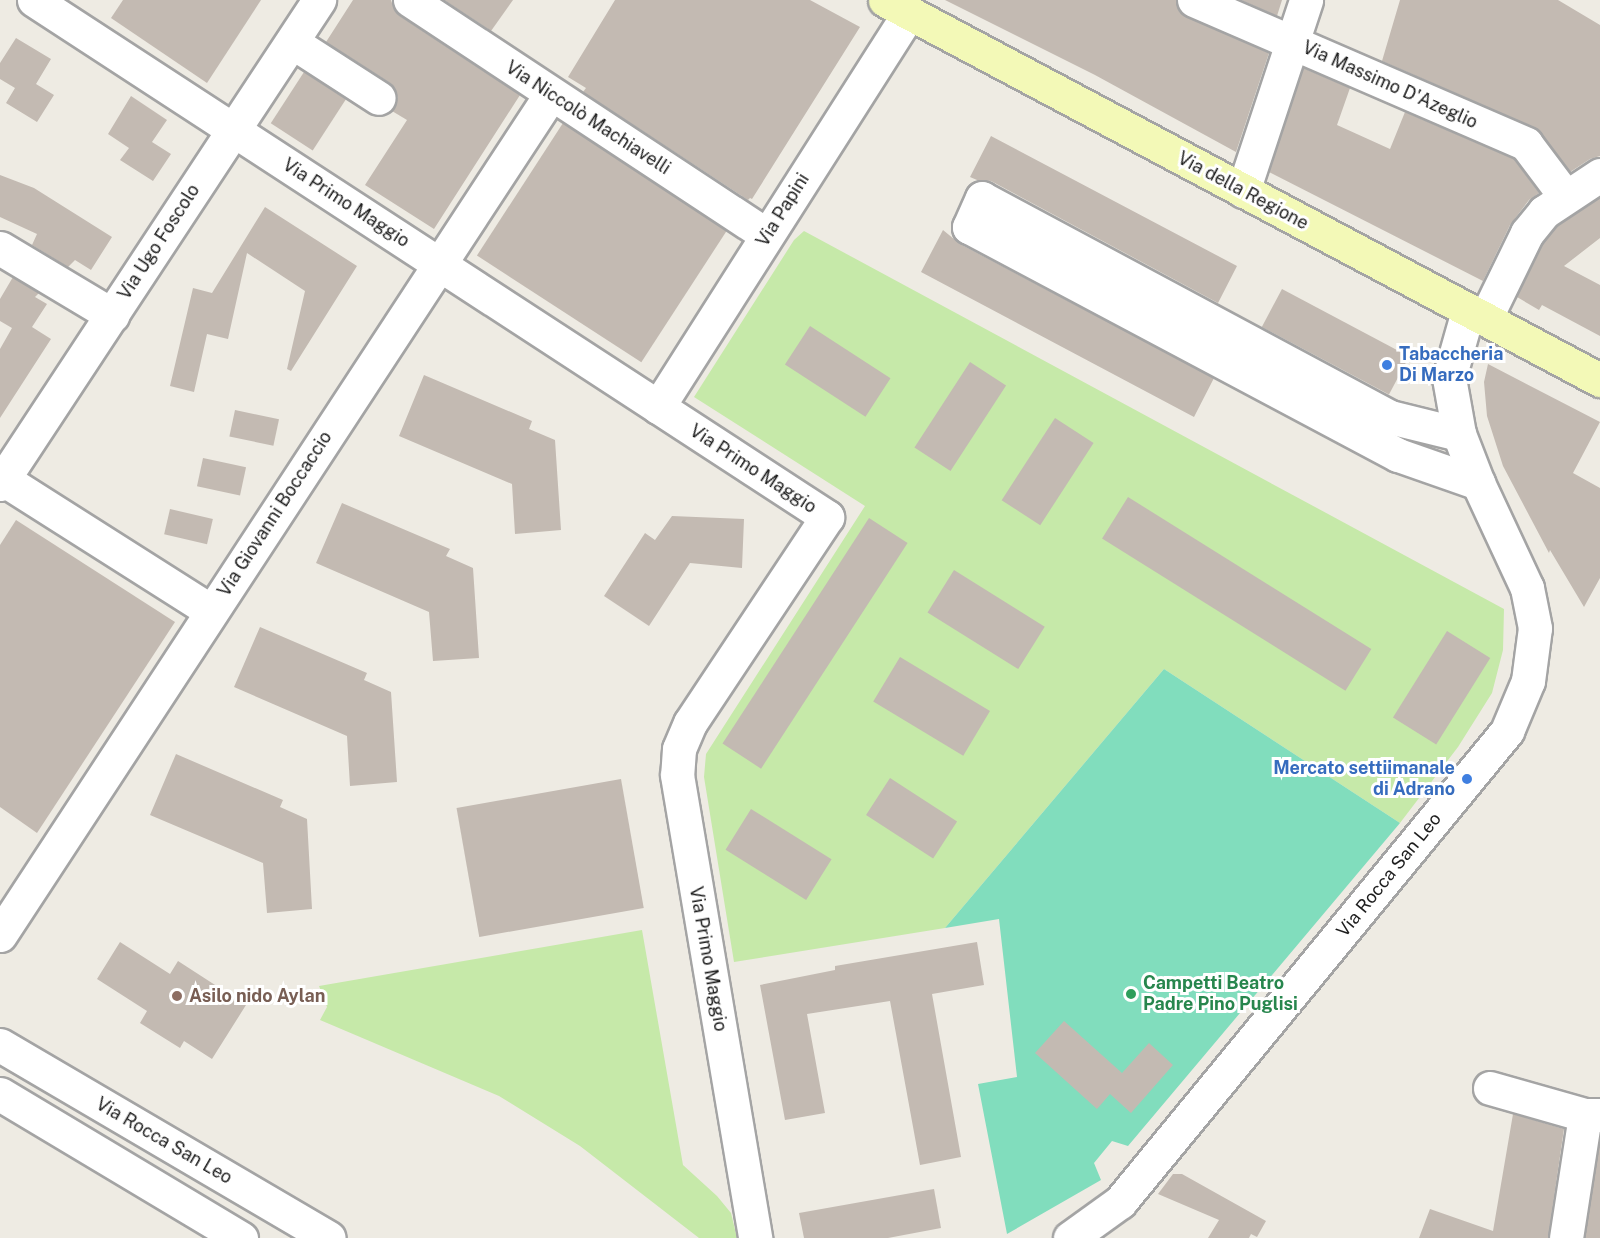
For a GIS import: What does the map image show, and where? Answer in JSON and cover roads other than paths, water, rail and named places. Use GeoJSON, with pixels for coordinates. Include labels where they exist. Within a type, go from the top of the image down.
{"type":"FeatureCollection","features":[{"type":"Feature","properties":{"kind":"main road","name":"Via della Regione"},"geometry":{"type":"LineString","coordinates":[[897,6],[1600,380]]}},
{"type":"Feature","properties":{"kind":"street","name":"Via Primo Maggio"},"geometry":{"type":"LineString","coordinates":[[34,0],[827,517],[690,723],[679,748],[677,775],[755,1238]]}},
{"type":"Feature","properties":{"kind":"street","name":"Via Ugo Foscolo"},"geometry":{"type":"LineString","coordinates":[[2,482],[319,0]]}},
{"type":"Feature","properties":{"kind":"street","name":"Via Niccolò Machiavelli"},"geometry":{"type":"LineString","coordinates":[[410,0],[767,235]]}},
{"type":"Feature","properties":{"kind":"street","name":"Via Massimo D'Azeglio"},"geometry":{"type":"LineString","coordinates":[[1194,0],[1526,144],[1565,196]]}},
{"type":"Feature","properties":{"kind":"street"},"geometry":{"type":"LineString","coordinates":[[1243,191],[1305,0]]}},
{"type":"Feature","properties":{"kind":"street","name":"Via Papini"},"geometry":{"type":"LineString","coordinates":[[658,407],[767,235],[897,6]]}},
{"type":"Feature","properties":{"kind":"street"},"geometry":{"type":"LineString","coordinates":[[292,42],[379,98]]}},
{"type":"Feature","properties":{"kind":"street","name":"Via Giovanni Boccaccio"},"geometry":{"type":"LineString","coordinates":[[0,935],[550,93]]}},
{"type":"Feature","properties":{"kind":"street","name":"Via Rocca San Leo"},"geometry":{"type":"LineString","coordinates":[[1070,1238],[1120,1202],[1507,731],[1528,681],[1535,628],[1527,588],[1478,483],[1460,434],[1449,378],[1476,315],[1527,233],[1544,212],[1600,175]]}},
{"type":"Feature","properties":{"kind":"street"},"geometry":{"type":"LineString","coordinates":[[1460,434],[1390,417],[982,198],[969,227],[1398,455],[1478,483]]}},
{"type":"Feature","properties":{"kind":"street"},"geometry":{"type":"LineString","coordinates":[[0,248],[112,315]]}},
{"type":"Feature","properties":{"kind":"street"},"geometry":{"type":"LineString","coordinates":[[2,482],[211,611]]}},
{"type":"Feature","properties":{"kind":"street","name":"Via Rocca San Leo"},"geometry":{"type":"LineString","coordinates":[[0,1045],[329,1238]]}},
{"type":"Feature","properties":{"kind":"street"},"geometry":{"type":"LineString","coordinates":[[1490,1088],[1593,1115],[1566,1238]]}},
{"type":"Feature","properties":{"kind":"street"},"geometry":{"type":"LineString","coordinates":[[0,1094],[241,1238]]}},
{"type":"Feature","properties":{"kind":"place","name":"Tabaccheria Di Marzo"},"geometry":{"type":"Point","coordinates":[1387,365]}},
{"type":"Feature","properties":{"kind":"place","name":"Mercato settiimanale di Adrano"},"geometry":{"type":"Point","coordinates":[1467,779]}},
{"type":"Feature","properties":{"kind":"place","name":"Campetti Beatro Padre Pino Puglisi"},"geometry":{"type":"Point","coordinates":[1131,994]}},
{"type":"Feature","properties":{"kind":"place","name":"Asilo nido Aylan"},"geometry":{"type":"Point","coordinates":[177,996]}}]}
